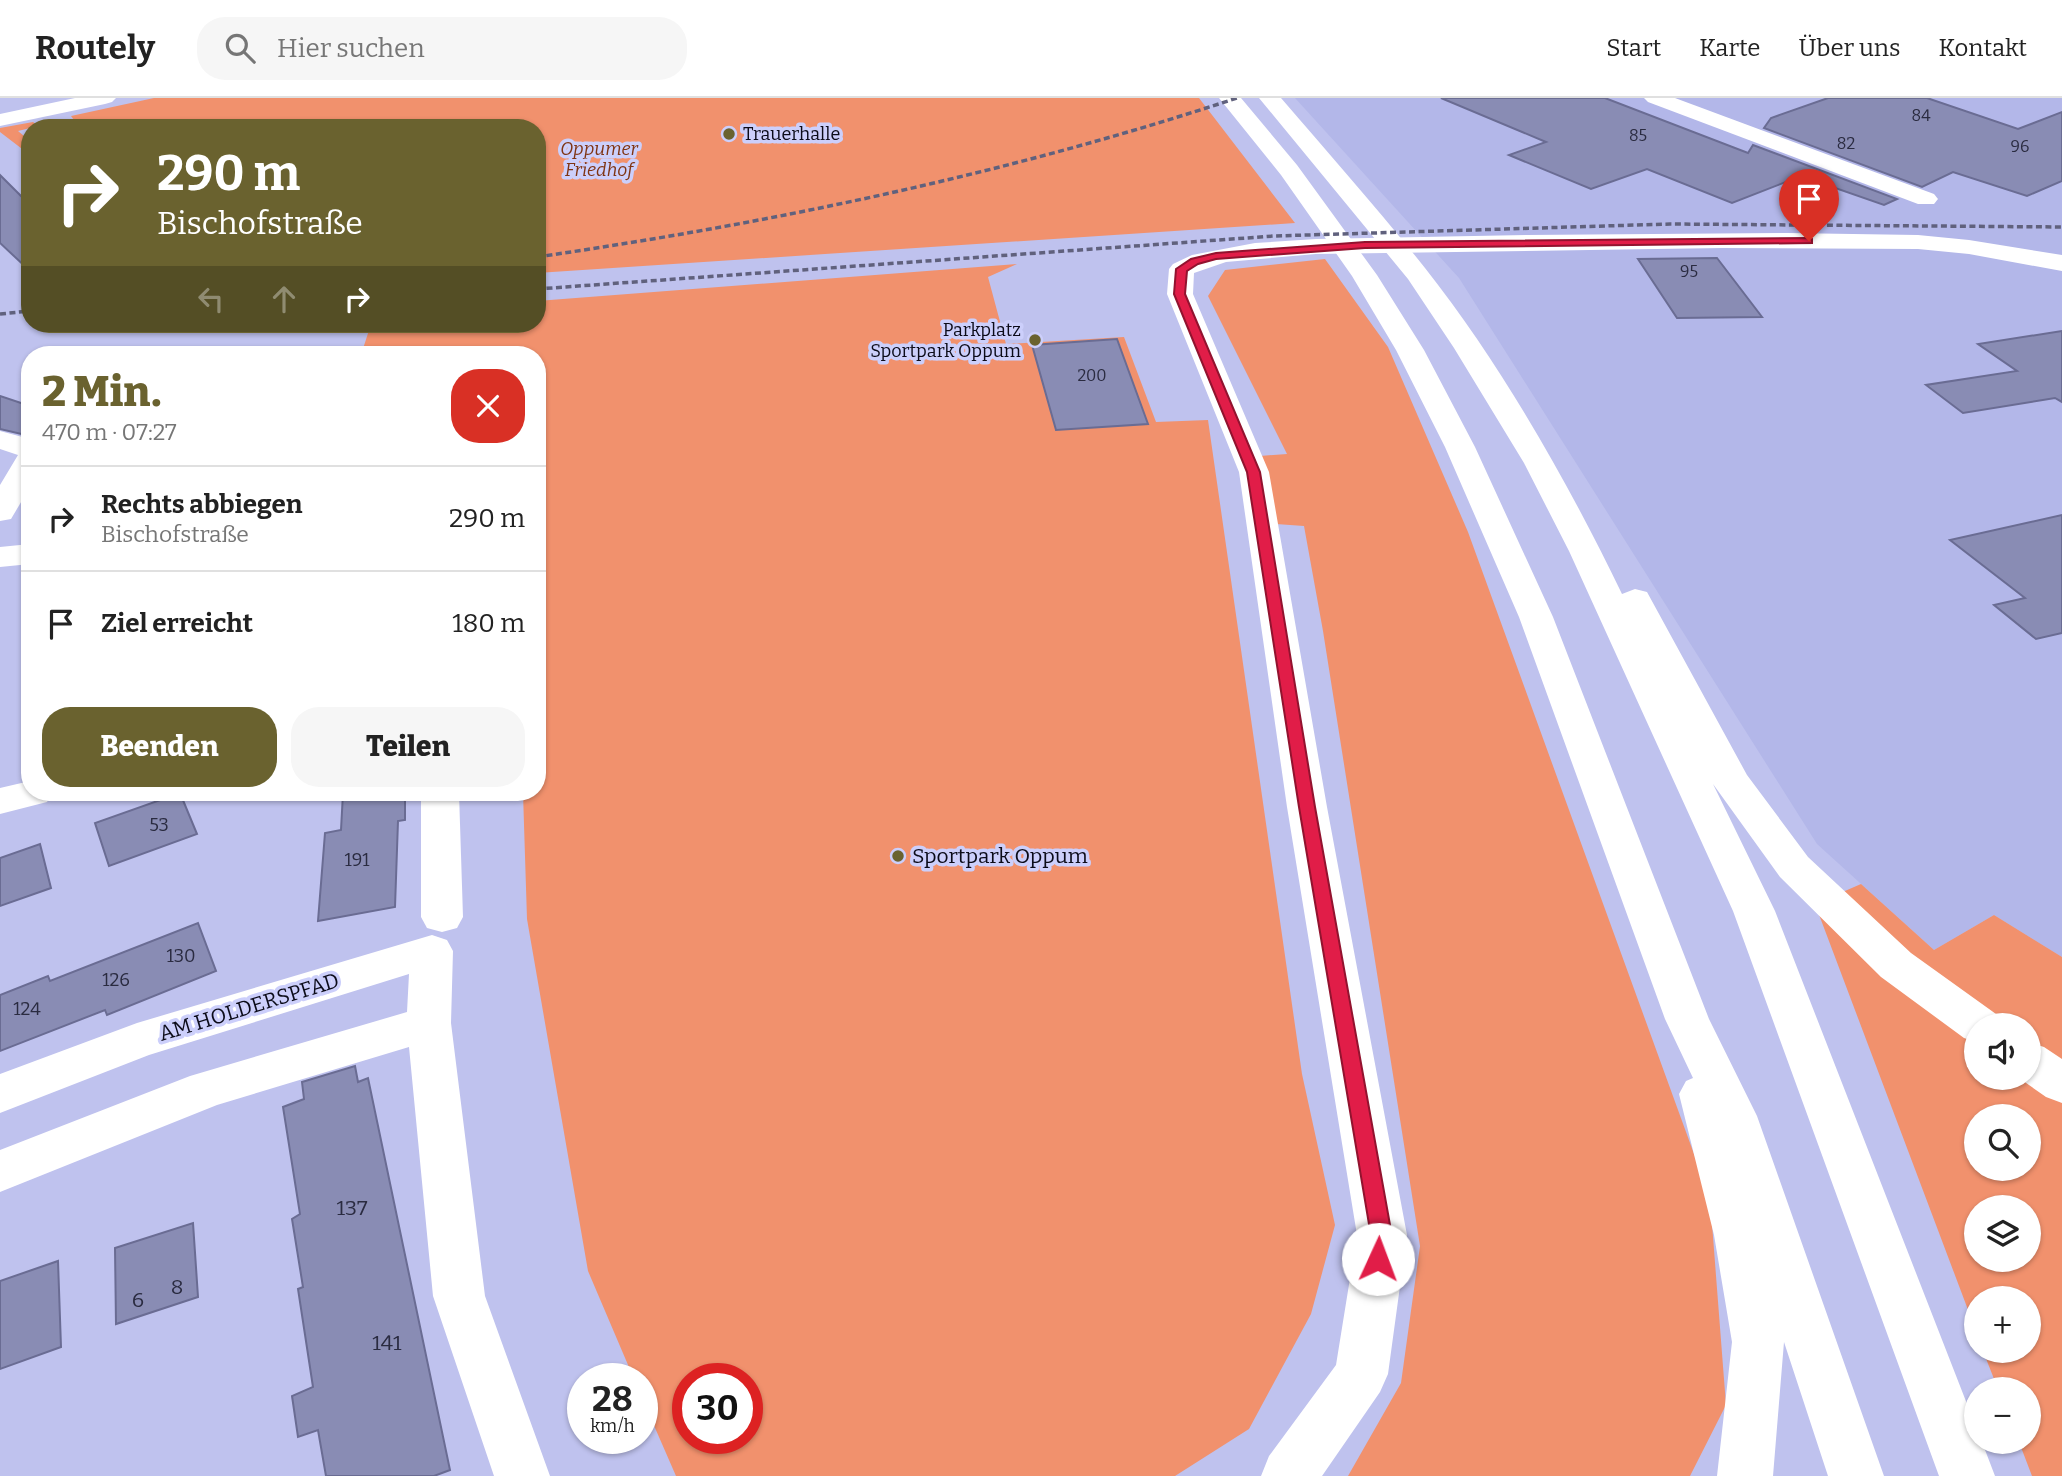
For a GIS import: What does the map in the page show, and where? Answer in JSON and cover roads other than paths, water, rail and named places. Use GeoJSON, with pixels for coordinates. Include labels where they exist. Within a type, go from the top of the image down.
{"type":"FeatureCollection","features":[{"type":"Feature","properties":{"kind":"main road"},"geometry":{"type":"LineString","coordinates":[[0,120],[106,98]]}},
{"type":"Feature","properties":{"kind":"main road"},"geometry":{"type":"LineString","coordinates":[[1230,98],[1289,170],[1364,275],[1410,350],[1460,447],[1530,605],[1687,1019],[1734,1116],[1856,1476]]}},
{"type":"Feature","properties":{"kind":"main road"},"geometry":{"type":"LineString","coordinates":[[1270,98],[1418,274],[1468,348],[1539,463],[1585,551],[1754,911],[1968,1476]]}},
{"type":"Feature","properties":{"kind":"main road"},"geometry":{"type":"LineString","coordinates":[[1655,98],[1926,199]]}},
{"type":"Feature","properties":{"kind":"main road"},"geometry":{"type":"LineString","coordinates":[[1697,114],[1731,102]]}},
{"type":"Feature","properties":{"kind":"main road"},"geometry":{"type":"LineString","coordinates":[[1289,1476],[1361,1374],[1382,1236],[1307,807],[1254,472],[1180,294],[1182,269],[1195,261],[1216,256],[1275,250],[1526,242],[1918,242],[1969,247],[2062,264]]}},
{"type":"Feature","properties":{"kind":"main road"},"geometry":{"type":"LineString","coordinates":[[0,440],[21,446]]}},
{"type":"Feature","properties":{"kind":"main road"},"geometry":{"type":"LineString","coordinates":[[0,512],[21,475]]}},
{"type":"Feature","properties":{"kind":"main road"},"geometry":{"type":"LineString","coordinates":[[1585,551],[1627,584],[1731,780],[1794,867],[1896,965],[1964,1014]]}},
{"type":"Feature","properties":{"kind":"main road"},"geometry":{"type":"LineString","coordinates":[[0,557],[21,555]]}},
{"type":"Feature","properties":{"kind":"main road"},"geometry":{"type":"LineString","coordinates":[[0,801],[21,796]]}},
{"type":"Feature","properties":{"kind":"main road"},"geometry":{"type":"LineString","coordinates":[[440,801],[437,934],[429,1023],[459,1296],[522,1476]]}},
{"type":"Feature","properties":{"kind":"main road","name":"AM HOLDERSPFAD"},"geometry":{"type":"LineString","coordinates":[[0,1094],[137,1041],[437,934]]}},
{"type":"Feature","properties":{"kind":"main road"},"geometry":{"type":"LineString","coordinates":[[1687,1019],[1705,1107],[1739,1235],[1758,1342],[1745,1476]]}},
{"type":"Feature","properties":{"kind":"main road"},"geometry":{"type":"LineString","coordinates":[[0,1171],[206,1089],[429,1023]]}},
{"type":"Feature","properties":{"kind":"main road"},"geometry":{"type":"LineString","coordinates":[[2041,1069],[2062,1084]]}},
{"type":"Feature","properties":{"kind":"railway"},"geometry":{"type":"LineString","coordinates":[[546,256],[715,228],[891,193],[1064,150],[1237,98]]}},
{"type":"Feature","properties":{"kind":"railway"},"geometry":{"type":"LineString","coordinates":[[546,288],[1274,236],[1670,224],[2062,227]]}},
{"type":"Feature","properties":{"kind":"railway"},"geometry":{"type":"LineString","coordinates":[[0,314],[21,312]]}},
{"type":"Feature","properties":{"kind":"place","name":"Trauerhalle"},"geometry":{"type":"Point","coordinates":[729,134]}},
{"type":"Feature","properties":{"kind":"place","name":"Parkplatz Sportpark Oppum"},"geometry":{"type":"Point","coordinates":[1035,340]}},
{"type":"Feature","properties":{"kind":"place","name":"Sportpark Oppum"},"geometry":{"type":"Point","coordinates":[898,856]}},
{"type":"Feature","properties":{"kind":"park label","name":"Oppumer Friedhof"},"geometry":{"type":"Point","coordinates":[599,159]}}]}
